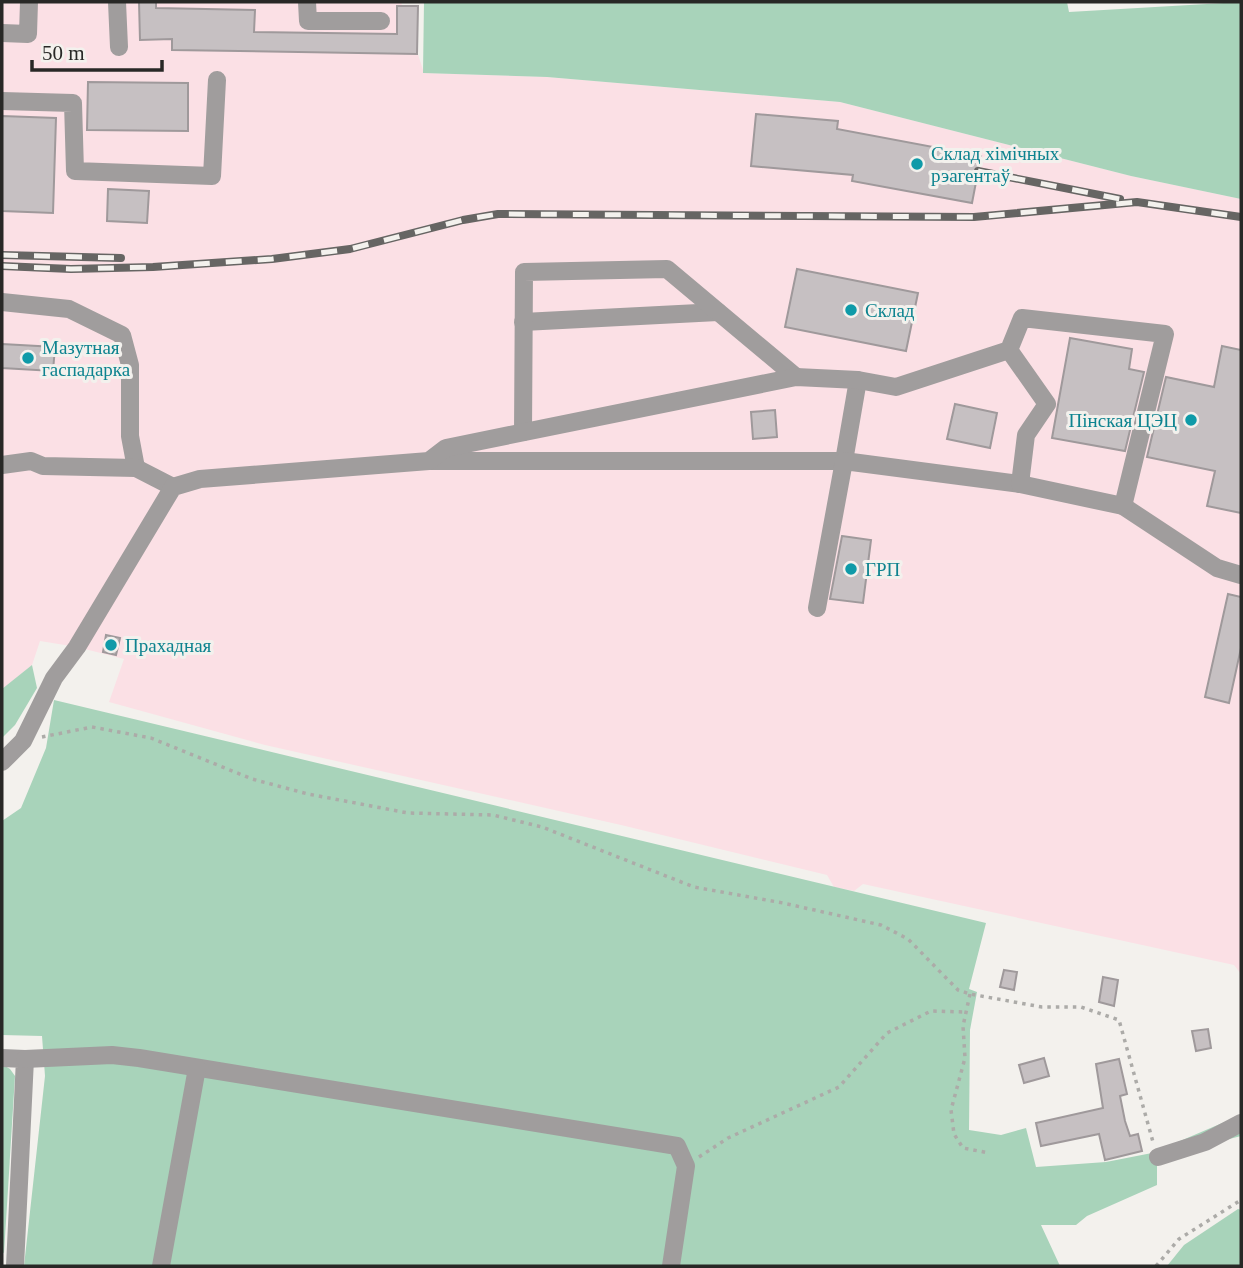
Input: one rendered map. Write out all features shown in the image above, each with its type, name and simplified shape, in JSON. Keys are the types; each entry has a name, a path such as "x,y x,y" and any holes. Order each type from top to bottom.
{"street":[{"path":"2,33 28,34 29,2"},
{"path":"117,2 119,47"},
{"path":"307,2 307,21 381,21"},
{"path":"2,101 73,103 75,171 212,176 217,79"},
{"path":"523,432 524,272 667,269 796,377"},
{"path":"2,302 69,309 122,335 130,365 130,436 136,468"},
{"path":"523,322 718,312"},
{"path":"429,461 446,448 796,377 858,380 896,387 1009,350 1022,318 1165,334 1123,506"},
{"path":"1009,350 1047,404 1026,435 1020,484"},
{"path":"817,608 858,380"},
{"path":"2,465 31,461 43,466 136,468 173,487"},
{"path":"2,762 23,741 54,678 77,647 173,487 200,479 429,461 844,461 1020,484 1123,506 1217,568 1241,575"},
{"path":"2,1058 113,1055 677,1146 686,1166 671,1266"},
{"path":"15,1266 25,1059"},
{"path":"161,1266 197,1068"},
{"path":"1158,1157 1205,1142 1241,1124"}],"path":[{"path":"23,741 92,727 151,738 251,779 308,794 408,813 493,815 542,827 694,887 881,925 908,939 958,990 1042,1007 1081,1007 1119,1020 1158,1157"},
{"path":"970,994 963,1026 965,1058 951,1110 954,1134 963,1148 989,1153"},
{"path":"686,1166 728,1138 839,1087 887,1033 931,1011 965,1012"},
{"path":"1156,1266 1179,1239 1241,1200"}],"shaded area":[{"name":"Пінская ЦЭЦ","path":"2,2 401,2 424,73 547,77 840,102 1131,176 1241,199 1241,974 1234,965 863,884 854,891 834,887 827,875 621,825 265,745 109,702 124,659 77,647 40,641 32,665 2,690"}],"green space":[{"path":"424,2 1067,2 1069,12 1241,2 1241,199 1131,176 840,102 547,77 423,73"},
{"path":"32,665 37,688 15,725 2,738 2,689"},
{"path":"54,700 986,923 969,989 977,992 970,1030 969,1130 1001,1135 1026,1128 1036,1167 1106,1162 1152,1153 1241,1115 1241,1136 1198,1147 1157,1164 1157,1185 1087,1216 1076,1225 1041,1225 1060,1266 24,1266 45,1076 42,1036 2,1035 2,821 21,808 46,748"},
{"path":"2,1064 15,1076 4,1253 2,1252"},
{"path":"1238,1209 1241,1210 1241,1266 1167,1266 1184,1245"}],"building":[{"path":"139,2 156,2 156,8 255,10 254,32 397,34 397,6 418,6 417,54 172,50 172,39 140,40"},
{"path":"88,82 188,83 188,131 87,130"},
{"path":"756,114 838,121 837,129 981,156 972,203 852,181 853,175 751,166"},
{"path":"2,116 56,118 53,213 2,211"},
{"path":"108,189 149,191 147,223 107,221"},
{"name":"Склад","path":"797,269 918,293 906,351 785,327"},
{"path":"1070,338 1132,349 1129,369 1144,372 1125,451 1052,438"},
{"name":"Мазутная гаспадарка","path":"2,344 55,347 53,371 2,368"},
{"name":"Пінская ЦЭЦ","path":"1222,346 1241,350 1241,513 1207,506 1215,471 1147,457 1166,377 1214,387"},
{"path":"955,404 997,413 990,448 947,439"},
{"path":"775,410 777,437 753,439 751,412"},
{"name":"ГРП","path":"842,536 871,540 863,603 830,599"},
{"path":"1228,594 1241,597 1241,648 1229,703 1205,697"},
{"name":"Прахадная","path":"106,635 120,638 116,655 103,652"},
{"path":"1004,970 1017,972 1014,990 1000,987"},
{"path":"1103,977 1118,980 1114,1006 1099,1002"},
{"path":"1208,1029 1211,1048 1196,1051 1192,1031"},
{"path":"1044,1058 1049,1076 1024,1083 1019,1065"},
{"path":"1119,1059 1127,1094 1120,1096 1125,1121 1130,1136 1138,1134 1142,1151 1105,1160 1099,1134 1041,1146 1036,1123 1103,1108 1096,1064"}],"railway":[{"path":"978,171 1120,199"},
{"path":"2,266 71,269 153,267 272,259 350,249 463,220 498,214 974,217 1137,202 1241,217"},
{"path":"2,255 121,258"}],"place":[{"name":"Склад хімічных рэагентаў","path":"917,164"},
{"name":"Склад","path":"851,310"},
{"name":"Мазутная гаспадарка","path":"28,358"},
{"name":"Пінская ЦЭЦ","path":"1191,420"},
{"name":"ГРП","path":"851,569"},
{"name":"Прахадная","path":"111,645"}]}
